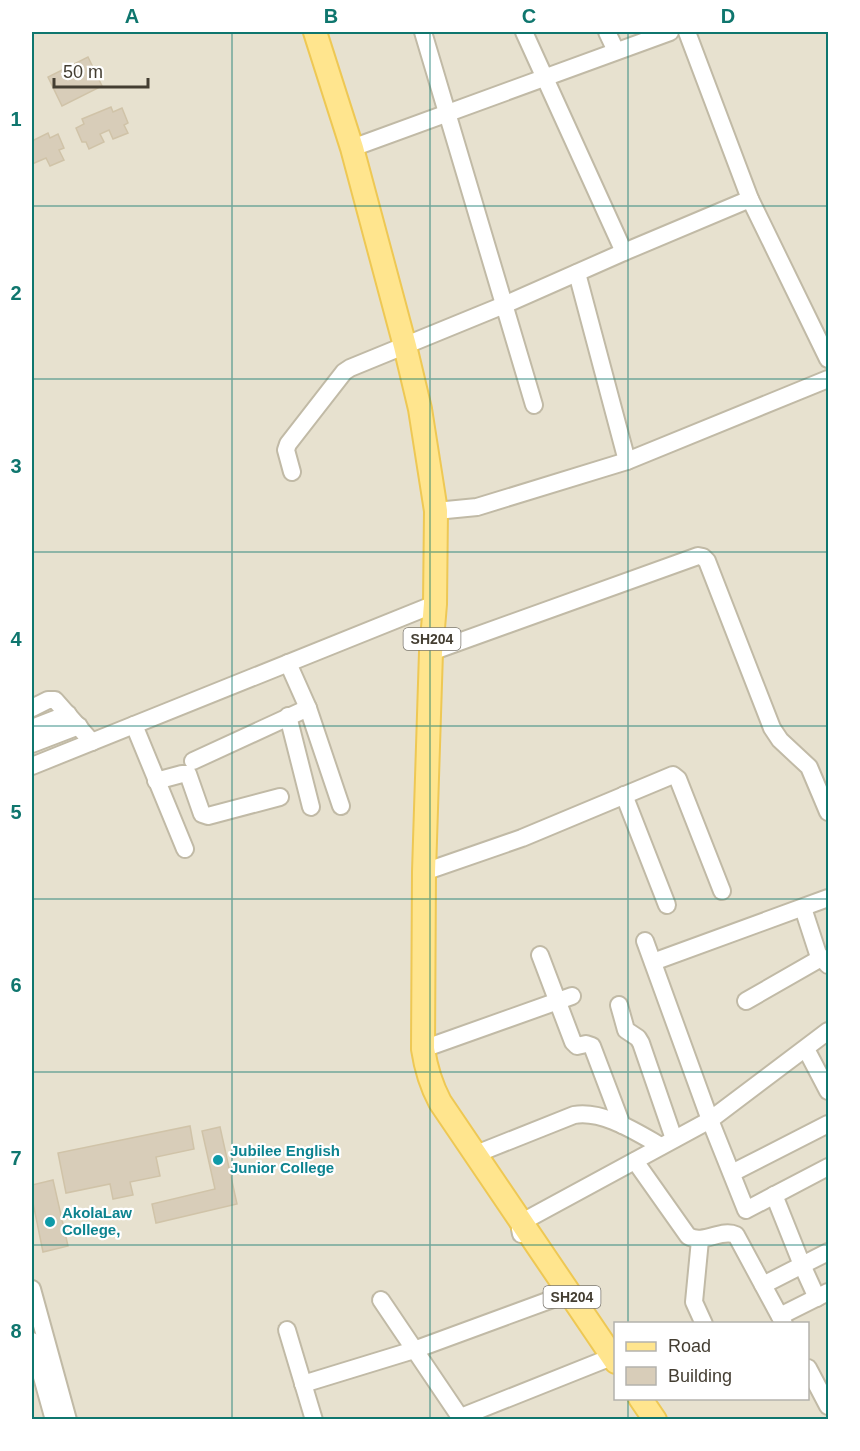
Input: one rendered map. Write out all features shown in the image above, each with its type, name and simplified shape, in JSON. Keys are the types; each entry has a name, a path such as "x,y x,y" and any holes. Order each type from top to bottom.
{"main road":[{"name":"SH204","path":"315,32 352,148 405,346 420,408 436,511 435,604 431,652 424,872 423,1049 429,1081 440,1102 525,1227 610,1361"},
{"path":"641,1400 655,1419"}],"street":[{"path":"423,32 534,405"},
{"path":"524,32 624,252"},
{"path":"607,32 616,51"},
{"path":"352,148 670,32"},
{"path":"687,32 750,199 828,359"},
{"path":"292,472 286,450 288,444 345,372 356,364 504,305 750,199"},
{"path":"577,273 627,461"},
{"path":"436,511 477,507 627,461 828,379"},
{"path":"431,652 698,556 703,557 707,561 772,728 780,740 809,766 828,812"},
{"path":"32,766 435,604"},
{"path":"288,663 308,708 341,806"},
{"path":"32,708 52,699 56,700 92,742"},
{"path":"193,761 308,708"},
{"path":"288,716 311,807"},
{"path":"32,728 73,720"},
{"path":"32,744 73,720"},
{"path":"134,725 185,849"},
{"path":"156,781 188,774 202,814 208,816 280,797"},
{"path":"424,872 522,838 666,777 676,777 722,891"},
{"path":"624,795 668,905"},
{"path":"653,962 828,898"},
{"path":"746,1001 825,962 803,908"},
{"path":"645,940 710,1120 746,1210"},
{"path":"540,955 565,998 573,1042 577,1046 586,1044 592,1046 622,1125"},
{"path":"423,1049 565,998"},
{"path":"619,1005 626,1030 638,1038 641,1043 668,1142"},
{"path":"381,1300 462,1418 610,1361 561,1296 520,1232 635,1161 710,1120 828,1031"},
{"path":"806,1049 828,1091"},
{"path":"476,1154 574,1115 592,1115 668,1142"},
{"path":"732,1173 828,1124"},
{"path":"635,1161 688,1236 700,1240 734,1233"},
{"path":"734,1233 746,1210 828,1167"},
{"path":"734,1233 782,1320 823,1295 802,1265 774,1196"},
{"path":"700,1240 694,1302 704,1322"},
{"path":"763,1285 828,1252"},
{"path":"32,1289 54,1393 54,1419"},
{"path":"303,1384 414,1350 561,1296"},
{"path":"286,1330 314,1419"},
{"path":"32,1341 54,1393 68,1419"},
{"path":"809,1372 828,1406"},
{"path":"632,1400 637,1410 637,1419"}],"shaded area":[{"path":"32,32 828,32 828,1419 32,1419"}],"building":[{"path":"88,57 102,86 62,106 48,77"},
{"path":"111,107 113,112 122,108 128,123 124,125 128,133 113,139 109,130 100,134 104,142 89,149 86,142 82,142 76,128 84,124 82,119"},
{"path":"48,133 50,138 58,134 64,148 59,150 64,160 50,166 46,158 32,164 32,141"},
{"path":"190,1126 194,1149 156,1157 160,1176 130,1182 133,1195 113,1199 110,1184 66,1193 58,1153"},
{"name":"Jubilee English Junior College","path":"220,1127 237,1204 156,1223 152,1204 215,1189 202,1131"},
{"name":"AkolaLaw College,","path":"53,1180 68,1246 43,1252 32,1198 32,1185"}],"place":[{"name":"Jubilee English Junior College","path":"218,1160"},
{"name":"AkolaLaw College,","path":"50,1222"}]}
